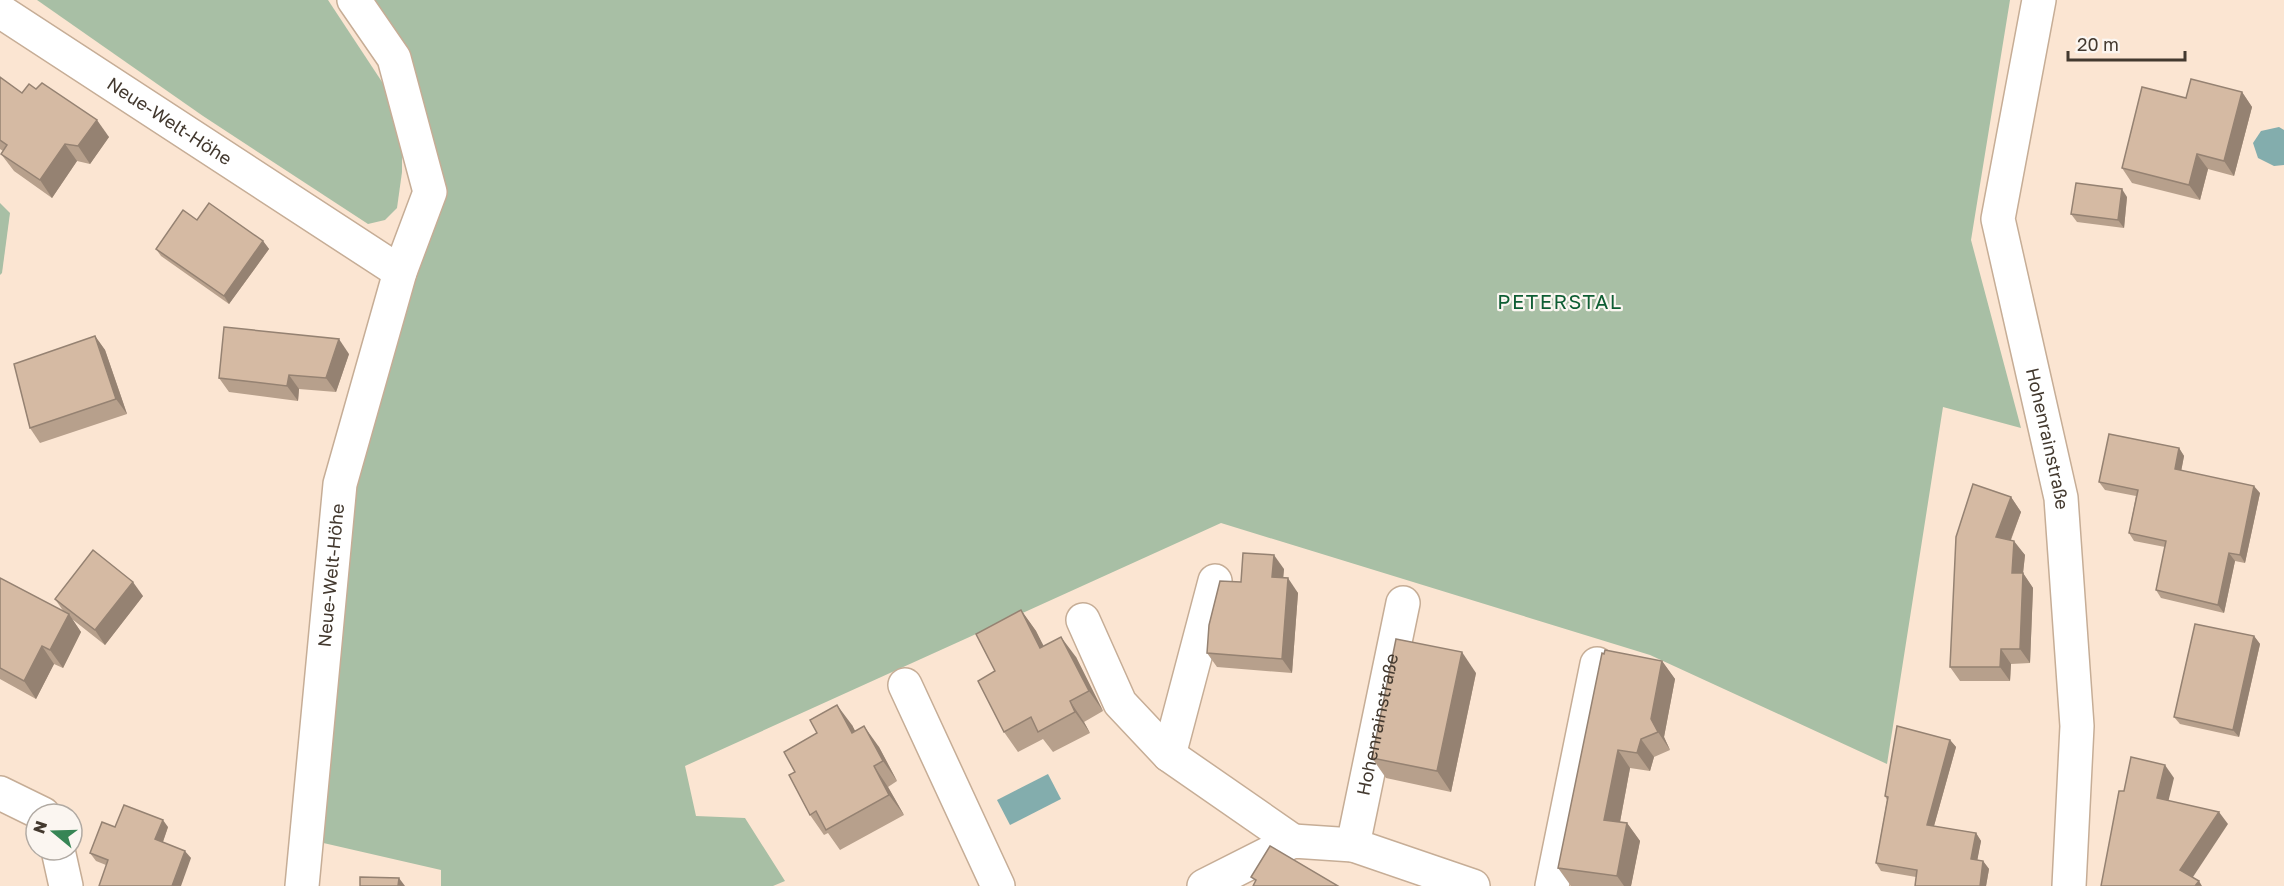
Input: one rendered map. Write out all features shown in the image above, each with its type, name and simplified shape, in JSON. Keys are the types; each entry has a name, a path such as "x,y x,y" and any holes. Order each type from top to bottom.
{"street":[{"name":"Neue-Welt-Höhe","path":"302,886 340,484 400,272 430,192 394,58 354,0"},
{"name":"Hohenrainstraße","path":"2038,0 1998,219 2061,498 2077,726 2069,886"},
{"name":"Neue-Welt-Höhe","path":"0,11 400,272"},
{"path":"1169,755 1215,581"},
{"name":"Hohenrainstraße","path":"1353,845 1403,603"},
{"path":"1083,620 1120,703 1169,755 1293,841"},
{"path":"1552,886 1597,664"},
{"path":"905,685 998,886"},
{"path":"0,792 24,804"},
{"path":"1204,886 1293,841 1353,845 1473,886"},
{"path":"60,862 66,886"}],"green space":[{"path":"37,0 328,0 390,94 402,137 402,172 397,208 385,220 368,224 203,116"},
{"path":"354,0 2010,0 1971,240 2021,428 1943,407 1887,764 1650,655 1221,523 685,766 696,816 745,818 785,881 773,886 441,886 441,870 306,839 330,586 430,192"},
{"path":"0,203 10,213 0,275"}],"water":[{"path":"2279,127 2284,130 2284,165 2274,166 2258,158 2253,143 2261,131"},
{"path":"1048,774 1061,799 1010,825 997,800"}],"building":[{"path":"0,77 22,93 29,84 36,89 42,83 97,120 78,146 65,144 40,180 1,154 7,145 0,140"},
{"path":"2191,79 2242,92 2224,161 2197,154 2189,185 2122,168 2142,87 2186,98"},
{"path":"2076,183 2122,189 2118,220 2071,214"},
{"path":"209,203 263,241 224,296 156,249 183,210 197,220"},
{"path":"224,327 339,339 326,378 289,375 287,386 219,378"},
{"path":"95,336 116,399 30,428 14,364"},
{"path":"2109,434 2179,448 2175,469 2254,486 2240,555 2229,553 2218,605 2156,590 2166,541 2129,533 2138,490 2099,482"},
{"path":"1973,484 2011,497 1996,537 2014,541 2012,573 2023,573 2020,649 2001,649 2000,667 1950,667 1956,537"},
{"path":"93,550 133,582 95,630 55,599"},
{"path":"1243,553 1274,555 1272,577 1288,578 1282,659 1207,653 1209,625 1220,581 1241,582"},
{"path":"0,578 69,614 50,650 42,646 24,681 0,668"},
{"path":"1021,610 1040,648 1061,637 1089,691 1070,701 1075,712 1038,732 1031,717 1004,732 978,681 995,671 976,634"},
{"path":"2195,624 2254,636 2233,730 2174,717"},
{"path":"1396,639 1462,652 1437,771 1372,758"},
{"path":"1605,650 1662,661 1651,719 1658,732 1641,739 1637,753 1618,750 1604,820 1627,823 1617,876 1558,868 1602,653 1604,654"},
{"path":"837,705 852,733 864,726 883,761 874,766 889,795 826,830 816,811 810,815 789,775 795,772 784,752 817,733 810,720"},
{"path":"1897,726 1950,740 1927,825 1976,833 1971,859 1983,861 1980,886 1915,886 1917,870 1876,863 1888,797 1885,796"},
{"path":"2131,757 2165,765 2157,798 2219,812 2180,870 2199,881 2195,886 2101,886 2119,791 2124,791"},
{"path":"124,805 163,820 155,839 185,851 172,886 99,886 108,860 90,853 102,822 115,827"},
{"path":"1270,846 1338,886 1253,886 1256,880 1251,877"},
{"path":"360,877 399,878 398,886 360,886"}],"district":[{"name":"PETERSTAL","path":"1560,302"}]}
